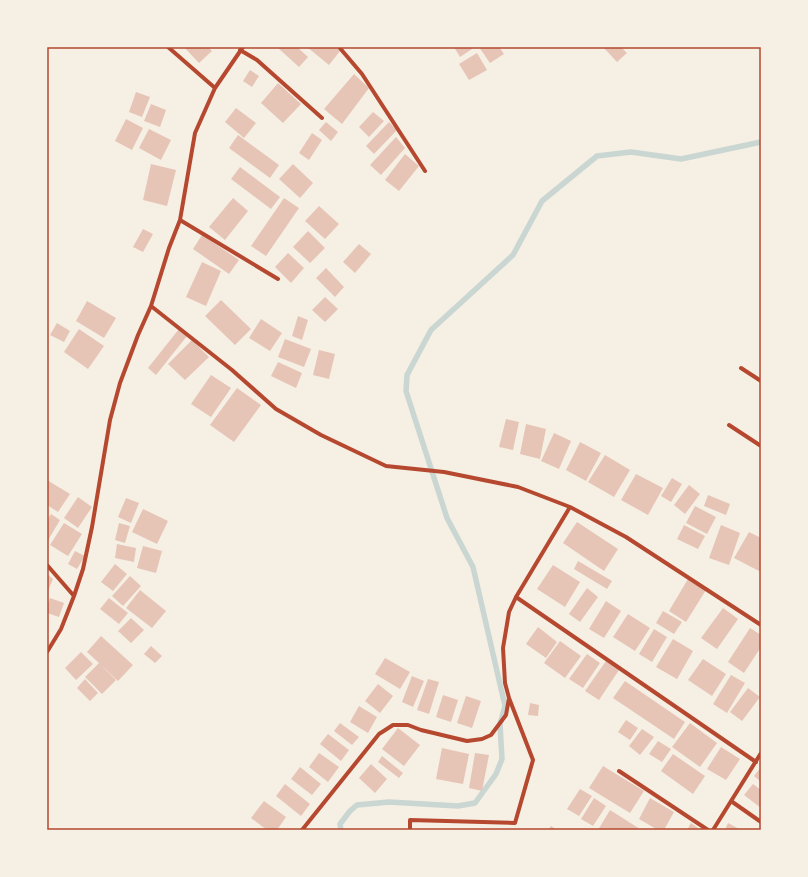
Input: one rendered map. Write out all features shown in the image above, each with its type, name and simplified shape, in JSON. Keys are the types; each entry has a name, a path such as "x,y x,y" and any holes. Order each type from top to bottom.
{"street":[{"path":"168,47 215,88"},
{"path":"339,47 362,74 425,171"},
{"path":"47,652 61,629 83,570 92,527 110,420 120,383 138,335 152,306 180,220 195,133 215,88 242,48 322,118"},
{"path":"180,220 278,279"},
{"path":"152,306 232,370 276,408 321,435 386,466 444,472 518,487 570,507 626,537 761,625"},
{"path":"741,368 761,381"},
{"path":"729,425 761,446"},
{"path":"410,830 410,820 515,823 533,760 509,698 505,683 503,648 509,612 516,597 570,507"},
{"path":"47,565 74,596"},
{"path":"516,597 756,762"},
{"path":"302,830 379,734 393,725 408,725 421,730 467,741 482,739 492,735 506,715 509,698"},
{"path":"713,830 761,753"},
{"path":"619,771 708,830"},
{"path":"731,801 761,822"}],"building":[{"path":"184,47 208,47 212,51 199,63"},
{"path":"277,47 297,47 308,57 299,67"},
{"path":"307,47 335,47 340,51 329,65"},
{"path":"454,47 471,47 472,49 460,57"},
{"path":"479,47 499,47 504,54 490,63"},
{"path":"603,47 621,47 627,53 617,62"},
{"path":"477,53 487,70 469,80 459,64"},
{"path":"250,70 259,76 252,87 243,81"},
{"path":"354,74 369,88 342,124 324,109"},
{"path":"278,83 301,104 283,123 261,103"},
{"path":"136,92 150,97 142,117 129,112"},
{"path":"151,104 166,110 160,127 144,121"},
{"path":"236,108 256,123 244,138 225,122"},
{"path":"373,112 384,121 369,137 359,127"},
{"path":"126,119 143,128 132,150 115,141"},
{"path":"326,122 338,132 331,141 319,130"},
{"path":"389,122 397,130 374,154 366,146"},
{"path":"149,129 171,140 161,160 139,148"},
{"path":"312,133 322,140 309,160 299,153"},
{"path":"238,135 279,165 270,178 229,148"},
{"path":"396,137 405,148 381,175 370,165"},
{"path":"405,154 419,166 399,191 385,180"},
{"path":"151,164 176,170 167,206 143,200"},
{"path":"293,164 313,183 300,198 279,179"},
{"path":"240,167 280,197 271,209 231,179"},
{"path":"233,198 248,211 225,240 209,227"},
{"path":"284,198 299,208 266,256 251,246"},
{"path":"319,206 339,224 325,239 305,221"},
{"path":"143,229 153,234 143,252 133,247"},
{"path":"308,231 325,248 310,263 293,247"},
{"path":"202,235 239,260 229,274 193,249"},
{"path":"359,244 371,254 355,273 343,262"},
{"path":"288,253 304,268 291,283 275,267"},
{"path":"202,262 221,271 206,306 186,297"},
{"path":"326,268 344,287 335,297 316,278"},
{"path":"325,297 338,309 325,322 312,310"},
{"path":"221,300 251,329 235,345 205,316"},
{"path":"87,301 116,318 104,338 76,321"},
{"path":"298,316 308,320 302,340 292,336"},
{"path":"261,319 282,333 270,351 249,338"},
{"path":"57,323 70,331 64,342 50,335"},
{"path":"79,329 104,346 88,369 64,352"},
{"path":"179,329 187,336 156,375 148,368"},
{"path":"285,339 311,349 304,367 278,357"},
{"path":"192,340 209,357 185,380 168,364"},
{"path":"319,350 335,354 329,379 313,375"},
{"path":"278,362 302,373 296,388 271,376"},
{"path":"211,375 231,388 211,417 191,404"},
{"path":"237,388 261,405 234,442 210,425"},
{"path":"506,419 519,422 513,450 499,447"},
{"path":"526,424 546,429 540,459 520,454"},
{"path":"554,433 571,441 559,469 541,461"},
{"path":"580,442 601,453 586,481 566,470"},
{"path":"605,455 630,470 614,497 588,482"},
{"path":"636,474 663,488 648,515 621,500"},
{"path":"672,478 682,484 671,502 661,496"},
{"path":"47,480 70,494 58,512 47,505"},
{"path":"689,485 700,494 685,514 674,505"},
{"path":"708,495 730,504 726,515 704,506"},
{"path":"78,497 92,507 78,528 64,518"},
{"path":"126,498 139,503 131,523 118,517"},
{"path":"695,506 716,517 707,534 686,523"},
{"path":"143,509 168,521 157,544 132,532"},
{"path":"51,514 60,520 47,542 47,520"},
{"path":"577,522 618,549 604,571 563,543"},
{"path":"64,523 82,534 68,556 50,545"},
{"path":"119,523 130,526 125,543 115,540"},
{"path":"684,525 705,536 698,549 677,539"},
{"path":"721,525 740,533 729,565 709,558"},
{"path":"749,532 761,538 761,568 759,571 734,558"},
{"path":"117,544 136,548 134,562 115,558"},
{"path":"143,546 162,551 156,573 137,568"},
{"path":"75,551 85,556 77,569 68,564"},
{"path":"578,561 612,581 607,589 574,569"},
{"path":"115,564 127,574 113,591 101,582"},
{"path":"553,565 580,582 565,607 537,589"},
{"path":"47,574 53,579 47,593"},
{"path":"130,576 141,586 123,606 112,596"},
{"path":"688,579 706,590 686,622 669,611"},
{"path":"587,588 598,597 580,622 569,614"},
{"path":"140,590 166,611 152,628 126,608"},
{"path":"50,598 64,603 59,617 47,613"},
{"path":"109,598 128,613 119,624 100,609"},
{"path":"606,601 621,611 604,638 589,629"},
{"path":"723,608 738,619 717,649 701,638"},
{"path":"663,611 682,622 674,634 656,623"},
{"path":"628,614 650,628 635,651 613,637"},
{"path":"131,618 144,630 131,643 118,631"},
{"path":"538,627 557,642 546,658 526,644"},
{"path":"750,628 761,635 761,647 744,673 728,662"},
{"path":"654,629 667,637 652,662 639,654"},
{"path":"101,636 133,665 118,681 100,664 116,680 102,694 85,677 99,663 87,652"},
{"path":"673,639 693,651 677,679 656,667"},
{"path":"560,641 581,656 565,678 544,663"},
{"path":"151,646 162,656 155,663 144,654"},
{"path":"81,652 93,664 76,680 65,668"},
{"path":"587,654 600,663 583,688 569,679"},
{"path":"385,658 410,672 400,689 375,674"},
{"path":"703,659 726,674 712,696 688,680"},
{"path":"606,661 619,670 599,700 585,691"},
{"path":"731,675 745,683 727,713 713,704"},
{"path":"412,676 424,681 413,707 402,702"},
{"path":"85,679 98,693 90,701 77,688"},
{"path":"428,679 439,682 429,714 417,710"},
{"path":"625,681 685,722 674,739 613,698"},
{"path":"378,684 393,696 380,713 365,701"},
{"path":"748,688 760,697 742,721 730,712"},
{"path":"443,695 458,700 451,722 436,717"},
{"path":"466,696 481,701 472,728 457,723"},
{"path":"530,703 539,705 538,716 528,715"},
{"path":"359,706 377,717 368,733 350,722"},
{"path":"626,720 638,728 630,740 618,732"},
{"path":"340,723 359,737 352,745 334,731"},
{"path":"690,723 717,743 700,767 672,747"},
{"path":"398,728 420,745 404,766 382,749"},
{"path":"642,729 654,737 640,755 629,746"},
{"path":"328,734 349,750 341,761 320,744"},
{"path":"658,741 671,749 662,762 649,754"},
{"path":"721,747 740,759 726,780 707,769"},
{"path":"442,748 469,754 463,784 436,779"},
{"path":"319,753 339,767 328,782 309,767"},
{"path":"475,753 489,755 482,791 469,788"},
{"path":"673,754 705,776 693,794 661,771"},
{"path":"382,756 403,773 399,778 378,762"},
{"path":"371,764 387,779 375,793 359,778"},
{"path":"603,766 644,791 630,813 589,788"},
{"path":"300,767 321,784 312,795 291,779"},
{"path":"761,767 761,782 754,776"},
{"path":"285,784 310,804 301,816 276,796"},
{"path":"753,784 761,790 761,808 744,795"},
{"path":"580,789 592,796 579,816 567,809"},
{"path":"594,798 606,806 593,826 581,819"},
{"path":"650,798 674,812 664,830 658,830 639,819"},
{"path":"264,801 286,817 277,830 267,830 251,818"},
{"path":"610,810 640,829 598,830"},
{"path":"691,823 698,828 697,830 687,830"},
{"path":"728,823 741,830 725,830"},
{"path":"551,826 557,830 548,830"}],"waterway":[{"path":"341,830 340,824 350,811 357,805 389,802 458,806 475,803 496,774 502,759 500,724 505,706 473,567 447,518 406,391 407,375 431,330 513,255 542,201 597,156 631,152 681,159 761,142"}]}
